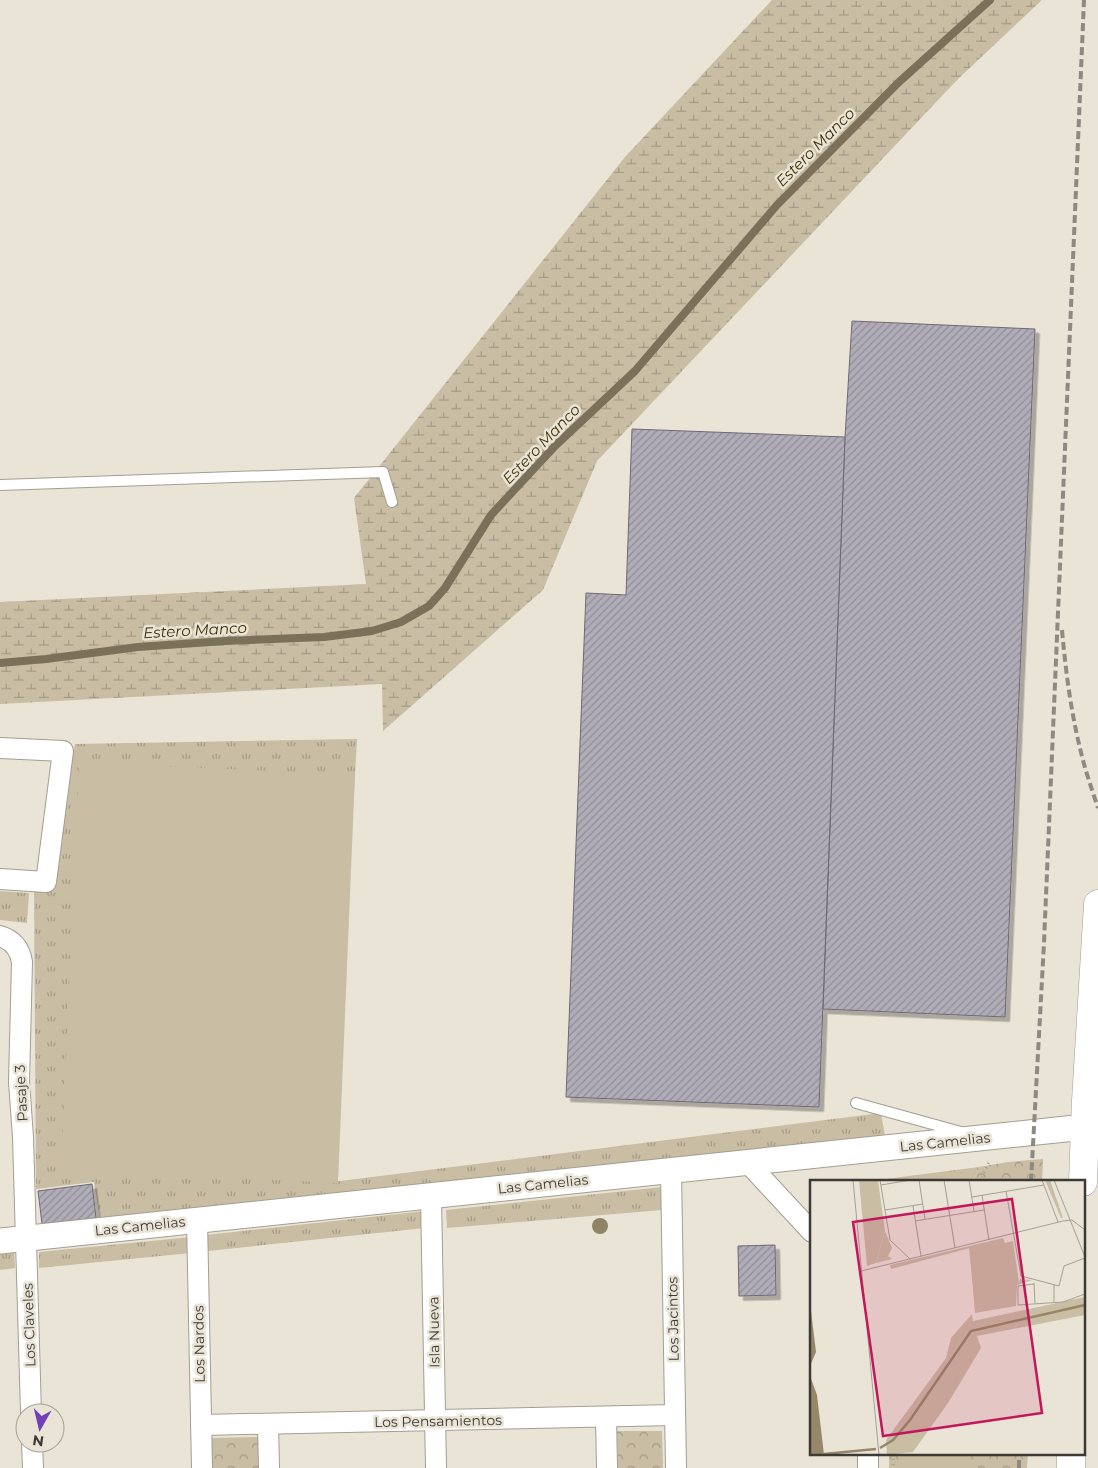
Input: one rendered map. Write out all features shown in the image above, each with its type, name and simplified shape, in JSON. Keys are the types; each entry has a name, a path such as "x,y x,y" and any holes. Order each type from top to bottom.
{"main road":[{"path":"1083,1180 1098,904"}],"street":[{"path":"0,748 63,752 46,882 0,879"},
{"name":"Pasaje 3","path":"0,936 13,942 21,955 22,962 19,1082 23,1137 26,1238"},
{"name":"Las Camelias","path":"0,1241 1085,1127"},
{"path":"748,1163 810,1230"},
{"name":"Los Jacintos","path":"671,1171 676,1468"},
{"name":"Isla Nueva","path":"431,1196 436,1468"},
{"name":"Los Nardos","path":"197,1220 202,1468"},
{"name":"Los Claveles","path":"26,1238 31,1403"},
{"name":"Los Pensamientos","path":"201,1425 675,1415"},
{"path":"606,1417 607,1468"},
{"path":"268,1424 269,1468"},
{"path":"32,1453 33,1468"}],"lane":[{"path":"0,485 383,472 392,502"},
{"path":"856,1103 984,1138"}],"green space":[{"path":"772,0 1042,0 957,80 597,461 543,590 383,731 382,684 0,704 0,602 366,584 354,498 625,157"},
{"path":"357,739 332,1182 881,1113 886,1142 100,1220 94,1182 36,1189 34,886 51,887 75,744"},
{"path":"79,763 355,774 338,1183 61,1171"},
{"path":"0,891 29,893 27,923 0,920"},
{"path":"1043,1159 1042,1180 974,1180 979,1167"},
{"path":"979,1167 974,1180 878,1180"},
{"path":"662,1187 662,1210 447,1228 446,1210"},
{"path":"425,1211 425,1228 208,1251 206,1235"},
{"path":"191,1237 191,1253 39,1268 39,1252"},
{"path":"14,1249 15,1268 0,1270 0,1251"},
{"path":"617,1431 662,1431 663,1468 618,1468"},
{"path":"259,1437 259,1468 210,1468 209,1438"},
{"path":"889,1456 1028,1456 1027,1468 889,1468"},
{"path":"902,1456 971,1456 970,1468 901,1468"}],"building":[{"path":"852,321 1035,329 1005,1017 823,1009 845,437"},
{"path":"632,429 845,437 819,1107 566,1097 586,593 626,595"},
{"path":"92,1184 96,1218 42,1224 38,1191"},
{"path":"775,1245 776,1295 739,1296 738,1246"}],"waterway":[{"name":"Estero Manco","path":"0,663 138,647 324,637 372,631 401,622 429,606 445,588 491,515 555,446 635,371 777,205 899,82 990,0"}],"railway":[{"path":"1031,1180 1044,943 1084,0"},
{"path":"1062,630 1076,731 1098,808"},
{"path":"1019,1456 1019,1468"}]}
